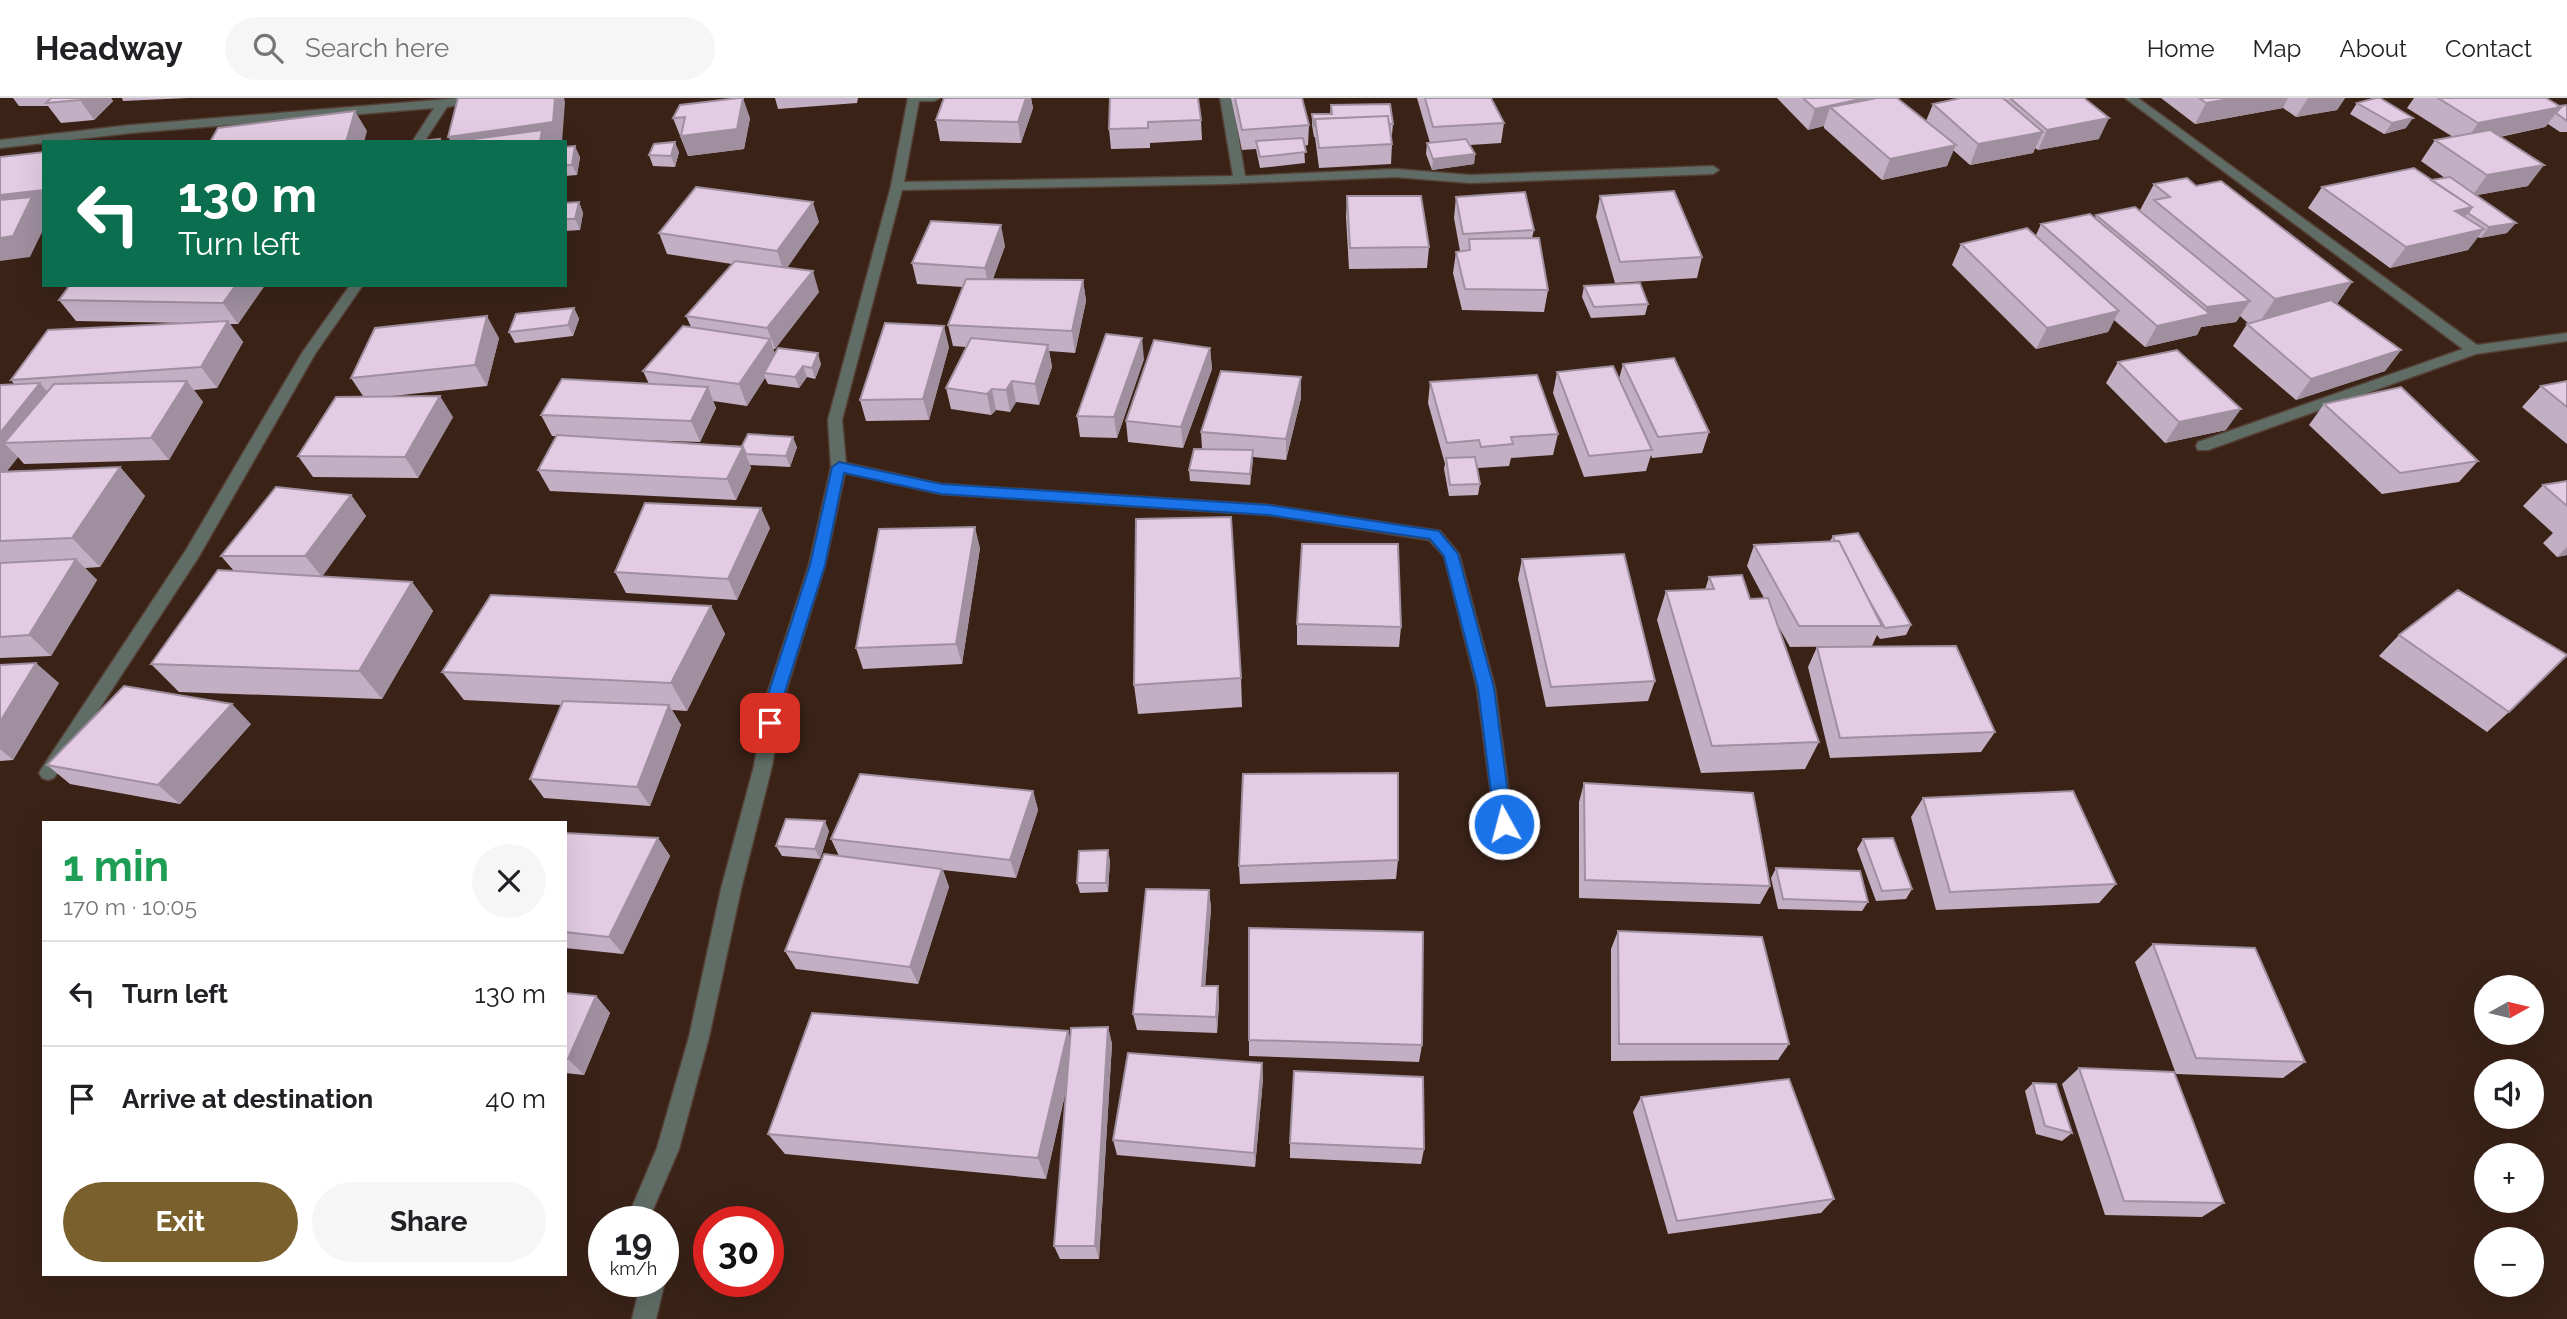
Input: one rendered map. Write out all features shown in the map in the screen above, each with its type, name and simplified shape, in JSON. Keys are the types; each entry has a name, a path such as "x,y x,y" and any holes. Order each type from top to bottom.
{"street":[{"path":"0,144 131,129 443,104 482,98"},
{"path":"643,1206 668,1149 699,1037 731,888 763,766 774,701 817,565 839,467 835,420 897,186 914,98 934,98"},
{"path":"1226,98 1239,178"},
{"path":"2131,98 2474,350"},
{"path":"419,140 443,104"},
{"path":"897,186 1395,173 1470,179 1713,170"},
{"path":"48,773 192,554 309,353 356,287"},
{"path":"2203,446 2474,350 2567,337"},
{"path":"839,467 941,489 1269,510 1434,535 1451,554 1486,688 1504,824"},
{"path":"644,1319 649,1297"}],"building":[{"path":"51,98 81,98 46,103"},
{"path":"458,98 555,98 553,122 448,137"},
{"path":"743,98 737,129 681,136 685,117 673,118 680,105"},
{"path":"944,98 1026,98 1018,122 936,120"},
{"path":"1110,98 1198,98 1201,120 1148,122 1148,128 1109,129"},
{"path":"1235,98 1302,98 1309,125 1242,130"},
{"path":"1425,98 1491,98 1504,123 1433,127"},
{"path":"1803,98 1865,98 1815,109"},
{"path":"1877,98 1897,98 1956,145 1890,159 1830,107"},
{"path":"1961,98 2003,98 2043,132 1978,144 1933,104"},
{"path":"2010,98 2084,98 2109,118 2047,130"},
{"path":"2199,98 2235,98 2206,103"},
{"path":"2376,98 2413,118 2392,123 2357,103"},
{"path":"2438,98 2546,98 2561,107 2478,123"},
{"path":"1390,104 1393,124 1389,124 1388,116 1315,119 1314,126 1312,114 1332,114 1331,105"},
{"path":"2567,105 2567,121 2556,113 2561,107 2559,106"},
{"path":"355,111 347,140 211,140 218,128"},
{"path":"1388,116 1392,144 1319,148 1315,119"},
{"path":"542,130 540,140 466,140"},
{"path":"2490,130 2544,165 2487,175 2435,140"},
{"path":"1303,138 1306,152 1260,157 1256,141"},
{"path":"1466,139 1475,154 1433,159 1427,143"},
{"path":"675,142 671,156 649,155 654,144"},
{"path":"575,146 572,165 567,165 567,147"},
{"path":"42,152 42,190 0,195 0,157"},
{"path":"2414,168 2472,207 2455,211 2484,229 2406,247 2322,187"},
{"path":"2450,177 2516,223 2489,227 2468,213 2472,207 2431,180"},
{"path":"2187,178 2196,186 2221,181 2352,282 2275,299 2154,200 2170,197 2154,184"},
{"path":"696,187 813,202 777,251 659,233"},
{"path":"1674,191 1702,257 1620,262 1600,196"},
{"path":"1525,192 1534,230 1463,234 1456,197"},
{"path":"1347,196 1421,196 1429,247 1350,248"},
{"path":"32,197 13,236 0,238 0,200"},
{"path":"579,202 575,219 567,219 567,203"},
{"path":"2135,207 2250,301 2207,307 2096,215"},
{"path":"2090,214 2210,314 2157,326 2041,224"},
{"path":"931,221 1001,225 985,268 912,263"},
{"path":"2027,228 2119,311 2047,328 1961,244"},
{"path":"1539,238 1548,290 1465,289 1456,252 1470,250 1469,239"},
{"path":"735,261 813,271 767,328 686,316"},
{"path":"966,279 1083,280 1072,331 948,325"},
{"path":"1640,283 1648,304 1594,307 1584,286"},
{"path":"69,287 235,287 223,303 59,300"},
{"path":"2331,300 2401,350 2311,379 2247,324"},
{"path":"574,308 568,325 509,332 516,314"},
{"path":"487,316 475,365 351,378 375,328"},
{"path":"228,321 201,367 11,380 48,330"},
{"path":"885,323 944,326 923,399 860,400"},
{"path":"683,326 770,339 739,384 643,371"},
{"path":"1106,334 1142,338 1114,417 1077,416"},
{"path":"971,338 1048,345 1035,384 1012,381 1006,390 992,389 987,394 946,388"},
{"path":"1154,340 1210,348 1181,427 1126,421"},
{"path":"778,348 818,353 812,368 803,366 795,377 764,373"},
{"path":"2177,350 2241,409 2179,422 2118,362"},
{"path":"1674,358 1709,432 1658,437 1623,364"},
{"path":"1613,366 1652,450 1589,456 1557,372"},
{"path":"1221,371 1301,377 1286,439 1201,432"},
{"path":"1537,375 1558,434 1511,437 1513,444 1481,447 1479,440 1447,443 1430,382"},
{"path":"562,379 708,387 691,421 541,415"},
{"path":"187,381 151,438 4,443 54,384"},
{"path":"2567,381 2567,407 2541,386"},
{"path":"40,383 0,433 0,385"},
{"path":"2401,387 2478,461 2400,473 2324,404"},
{"path":"440,396 405,457 298,456 336,397"},
{"path":"748,434 793,437 786,456 746,454 742,446"},
{"path":"557,435 743,447 727,479 538,470"},
{"path":"1194,449 1253,450 1250,474 1189,470"},
{"path":"1475,457 1480,484 1450,485 1446,458"},
{"path":"120,467 72,538 0,541 0,472"},
{"path":"2567,481 2567,506 2543,485"},
{"path":"276,487 351,495 305,556 221,556"},
{"path":"645,503 761,508 728,579 615,572"},
{"path":"1231,517 1241,678 1134,685 1136,519"},
{"path":"975,527 956,644 856,648 879,529"},
{"path":"1858,533 1911,625 1885,628 1839,541 1835,541 1833,536"},
{"path":"1839,541 1882,626 1799,626 1754,545"},
{"path":"1302,544 1398,544 1401,627 1297,624"},
{"path":"1624,554 1655,681 1551,687 1522,559"},
{"path":"76,559 29,635 0,637 0,563"},
{"path":"218,570 412,582 359,671 151,664"},
{"path":"1742,575 1750,599 1768,598 1819,742 1712,746 1666,591 1714,589 1709,577"},
{"path":"2458,590 2567,655 2509,712 2399,635"},
{"path":"491,595 711,606 671,683 442,672"},
{"path":"1956,646 1995,732 1840,738 1817,647"},
{"path":"36,663 0,722 0,665"},
{"path":"124,686 232,704 158,785 47,765"},
{"path":"563,701 669,705 637,787 530,779"},
{"path":"1398,773 1398,860 1239,866 1243,774"},
{"path":"860,774 1033,791 1010,860 831,839"},
{"path":"1584,783 1753,793 1770,886 1585,880"},
{"path":"2073,791 2116,884 1950,892 1923,798"},
{"path":"786,819 825,821 815,849 776,846"},
{"path":"567,833 658,838 609,937 567,932"},
{"path":"1893,838 1912,889 1882,891 1863,839"},
{"path":"1108,850 1106,883 1077,883 1079,851"},
{"path":"824,854 942,869 910,967 785,951"},
{"path":"1776,868 1860,871 1868,902 1783,899"},
{"path":"1146,889 1209,890 1202,986 1218,986 1216,1017 1133,1014"},
{"path":"1249,928 1423,932 1422,1045 1249,1040"},
{"path":"1618,931 1762,937 1789,1044 1619,1044"},
{"path":"2153,944 2255,948 2305,1062 2196,1058"},
{"path":"567,993 596,996 568,1059"},
{"path":"812,1013 1068,1031 1038,1158 768,1134"},
{"path":"1108,1027 1095,1246 1054,1246 1071,1028"},
{"path":"1128,1053 1262,1063 1254,1153 1113,1140"},
{"path":"2079,1068 2174,1072 2224,1203 2124,1201"},
{"path":"1294,1071 1423,1077 1424,1149 1290,1143"},
{"path":"1789,1079 1834,1199 1677,1221 1641,1097"},
{"path":"2033,1083 2056,1084 2072,1133 2045,1126"}],"route":[{"path":"770,723 774,701 798,634 817,565 839,467 941,489 1269,510 1434,535 1451,554 1486,688 1504,824"}]}
